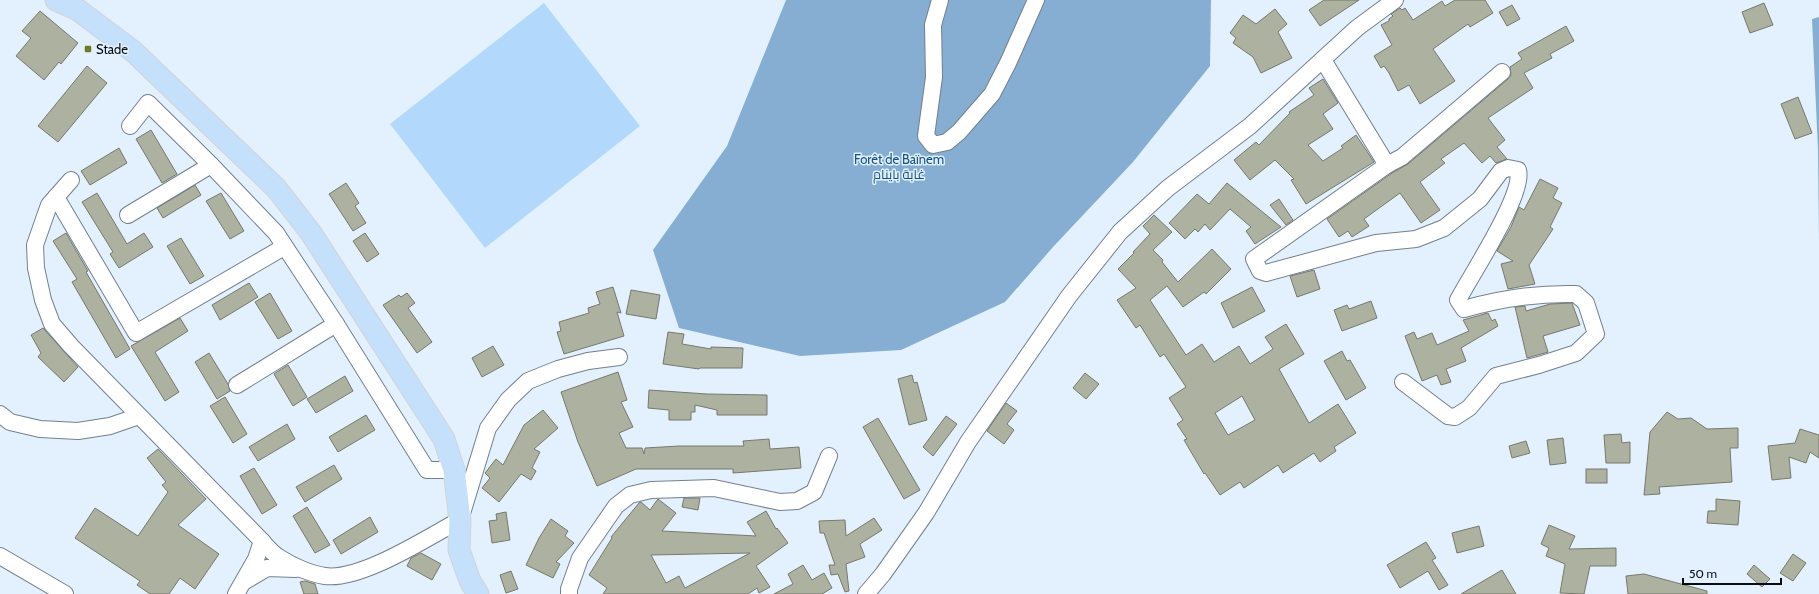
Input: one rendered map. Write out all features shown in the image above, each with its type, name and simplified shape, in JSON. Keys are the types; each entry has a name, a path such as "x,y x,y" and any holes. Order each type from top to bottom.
{"main road":[{"path":"56,0 78,10 134,52 276,188 311,234 444,439 454,470 460,520 459,550 470,581 478,594"}],"street":[{"path":"940,0 933,26 934,77 926,136 933,145 947,142 992,94 1008,63 1036,0"},
{"path":"866,594 883,574 926,513 968,442 1069,296 1120,232 1168,188 1250,126 1357,28 1395,0"},
{"path":"1323,60 1387,165"},
{"path":"1403,382 1448,416 1455,417 1469,408 1496,376 1539,365 1576,353 1596,334 1586,303 1576,294 1544,293 1494,300 1464,309 1458,300 1489,246 1515,194 1519,175 1518,170 1512,167 1501,171 1480,199 1444,228 1416,239 1376,243 1266,273 1260,271 1254,259 1387,165 1402,157 1502,72"},
{"path":"130,126 148,103 211,165 276,233 336,324 427,470 454,470"},
{"path":"128,215 211,165"},
{"path":"71,180 49,205 35,244 36,268 43,300 52,324 71,346 279,558 301,569 326,576 352,573 373,567 460,520 488,428 508,400 528,381 558,369 588,361 619,357"},
{"path":"56,197 136,333 284,247"},
{"path":"237,385 336,324"},
{"path":"0,414 10,422 40,429 78,431 110,426 139,416"},
{"path":"568,594 580,558 616,506 630,494 651,490 714,488 780,502 797,501 814,492 829,456"},
{"path":"240,587 256,559 262,541"},
{"path":"0,556 66,594"},
{"path":"240,587 267,568 301,569"}],"shaded area":[{"path":"544,3 640,126 485,248 390,124"}],"green space":[{"name":"Forêt de Baïnem غابة باينام","path":"786,0 1211,0 1210,66 1133,162 1053,247 1005,302 901,350 800,356 679,328 653,250 727,146"},
{"path":"1819,17 1819,242 1818,150 1812,19"}],"building":[{"path":"1324,0 1359,0 1320,26 1309,10"},
{"path":"1455,0 1485,0 1493,13 1470,27 1468,24 1433,49 1455,81 1420,104 1409,85 1398,91 1389,73 1384,66 1381,68 1374,56 1392,45 1381,25 1389,21 1389,19 1393,16 1391,14 1400,8 1402,10 1405,8 1413,20 1442,1 1445,6"},
{"path":"1764,3 1773,25 1750,33 1742,12"},
{"path":"1512,5 1520,19 1507,26 1499,12"},
{"path":"1275,9 1287,24 1278,32 1292,58 1261,73 1253,57 1233,43 1236,38 1230,33 1243,15 1256,24"},
{"path":"40,11 78,43 61,64 59,62 44,80 16,56 31,38 22,31"},
{"path":"1566,26 1574,41 1550,54 1552,58 1524,73 1533,88 1488,118 1505,140 1497,147 1507,159 1496,163 1490,156 1482,163 1464,143 1441,159 1445,163 1420,182 1440,210 1421,223 1400,193 1364,219 1369,226 1352,237 1348,231 1339,237 1327,219 1392,173 1408,164 1508,79 1511,75 1510,67 1522,59 1518,53"},
{"path":"87,66 107,83 58,142 38,126"},
{"path":"1323,79 1338,103 1323,114 1333,129 1308,145 1323,161 1343,148 1341,146 1356,135 1374,162 1306,204 1291,180 1294,179 1275,160 1250,180 1234,160 1256,142 1259,145 1290,113 1289,112 1314,95 1309,88"},
{"path":"1798,97 1812,133 1795,139 1781,104"},
{"path":"151,130 177,174 162,183 136,139"},
{"path":"119,148 127,163 90,185 81,171"},
{"path":"1540,179 1558,188 1553,198 1562,203 1550,227 1553,229 1529,265 1535,284 1508,289 1501,264 1513,261 1497,251 1511,227 1519,207 1524,210"},
{"path":"346,183 359,203 355,206 366,223 353,231 329,194"},
{"path":"1227,183 1281,227 1255,244 1246,231 1251,227 1230,209 1210,230 1205,224 1198,232 1195,229 1185,239 1169,223 1197,194 1209,204"},
{"path":"195,185 201,195 163,218 157,208"},
{"path":"97,193 127,244 144,233 153,247 119,268 110,254 113,252 82,202"},
{"path":"221,193 244,231 230,239 206,201"},
{"path":"1279,199 1293,220 1286,225 1270,205"},
{"path":"1154,215 1172,232 1153,250 1163,260 1162,262 1178,282 1212,249 1231,269 1206,294 1204,292 1183,307 1167,286 1150,300 1186,355 1202,344 1214,362 1239,346 1250,364 1273,349 1265,337 1286,324 1304,354 1279,369 1309,423 1338,404 1356,433 1334,447 1336,451 1320,462 1314,453 1283,473 1278,465 1244,488 1240,482 1220,495 1205,473 1204,474 1184,440 1187,439 1177,424 1183,420 1169,398 1186,387 1164,354 1160,357 1140,325 1136,328 1117,300 1136,288 1118,269 1150,234 1143,226","holes":["1242,396 1255,420 1228,435 1215,413"]},
{"path":"66,233 88,271 86,272 130,349 116,358 72,282 77,279 53,241"},
{"path":"365,233 379,254 367,262 353,241"},
{"path":"181,238 204,276 190,284 167,246"},
{"path":"1314,270 1320,289 1297,297 1290,276"},
{"path":"249,283 258,297 220,320 212,305"},
{"path":"613,287 621,313 617,312 624,336 564,354 557,332 561,331 559,322 589,313 588,308 600,304 596,292"},
{"path":"1252,287 1265,311 1233,328 1221,303"},
{"path":"631,290 660,295 656,319 626,314"},
{"path":"270,293 292,331 278,339 255,302"},
{"path":"407,293 415,303 408,308 432,342 417,353 383,305 399,295 401,297"},
{"path":"1371,301 1377,318 1342,331 1334,310 1347,305 1349,309"},
{"path":"1572,303 1580,325 1543,336 1548,352 1527,358 1515,307 1525,306 1526,311 1550,304"},
{"path":"1488,313 1492,321 1495,319 1498,326 1461,348 1466,361 1446,369 1451,382 1441,385 1437,375 1422,381 1405,336 1414,332 1417,339 1432,333 1437,345 1469,331 1463,320"},
{"path":"180,318 188,331 155,352 179,392 165,401 131,346"},
{"path":"43,328 78,367 64,382 38,357 41,353 31,335"},
{"path":"668,332 684,334 682,344 711,349 711,347 743,348 742,368 699,369 663,364"},
{"path":"493,346 504,365 482,377 472,358"},
{"path":"1342,351 1347,361 1350,360 1366,388 1346,400 1324,361"},
{"path":"209,353 228,384 230,391 217,399 195,362"},
{"path":"288,365 307,397 293,406 274,374"},
{"path":"618,372 627,400 621,402 633,427 619,433 626,448 642,448 644,454 645,448 679,446 744,446 743,441 769,439 770,449 799,447 801,468 733,473 733,469 636,469 597,486 578,442 561,392"},
{"path":"1085,373 1099,384 1086,399 1073,388"},
{"path":"912,375 914,383 917,382 927,420 909,425 898,379"},
{"path":"345,376 353,391 316,413 307,399"},
{"path":"649,390 707,394 767,395 767,415 717,415 717,410 695,405 695,412 691,412 691,420 669,420 669,410 648,408"},
{"path":"225,397 247,434 233,443 210,406"},
{"path":"1006,403 1017,411 1007,424 1014,430 1004,444 987,431"},
{"path":"543,410 558,428 534,449 540,452 532,468 536,471 531,480 521,474 499,502 482,488 490,478 485,473 496,459 503,465 524,425"},
{"path":"1667,412 1678,419 1691,418 1707,429 1738,428 1738,448 1730,448 1732,482 1659,487 1660,494 1644,495 1650,432"},
{"path":"366,415 375,430 338,452 329,437"},
{"path":"946,416 957,424 933,456 923,447"},
{"path":"878,418 920,490 904,499 863,427"},
{"path":"287,424 295,439 258,461 249,447"},
{"path":"1800,429 1819,435 1819,458 1810,452 1806,463 1789,457 1791,478 1772,480 1768,446 1795,443"},
{"path":"1621,434 1622,443 1630,442 1630,463 1606,463 1604,435"},
{"path":"1563,438 1566,463 1550,465 1547,440"},
{"path":"1526,441 1530,453 1512,458 1509,446"},
{"path":"158,449 206,499 178,525 219,554 195,589 180,578 169,594 150,594 137,585 140,581 75,538 95,508 138,536 168,492 162,485 166,482 147,458"},
{"path":"334,465 342,479 305,502 296,487"},
{"path":"254,468 277,505 262,514 240,476"},
{"path":"1586,469 1607,469 1607,483 1586,483"},
{"path":"684,498 700,498 698,510 682,507"},
{"path":"658,499 676,513 662,531 756,536 747,522 766,511 776,529 777,528 788,543 756,566 770,587 759,593 757,588 748,594 603,594 607,588 589,575 612,538 611,537 639,503 641,502 650,510","holes":["750,553 685,588 679,576 666,583 651,555"]},
{"path":"1716,499 1740,501 1738,525 1707,523 1708,511 1716,511"},
{"path":"307,507 330,545 315,553 293,516"},
{"path":"506,512 510,540 492,543 489,521 497,520 496,514"},
{"path":"370,517 378,532 341,554 333,540"},
{"path":"874,518 882,530 860,544 865,557 846,564 849,591 845,592 838,574 831,575 829,565 835,565 824,533 820,533 819,521 845,520 846,536"},
{"path":"551,519 568,531 565,536 574,543 556,562 560,564 553,578 526,565 539,538"},
{"path":"1549,525 1575,536 1569,549 1616,548 1616,566 1590,566 1584,594 1560,593 1565,564 1546,556 1549,548 1541,544"},
{"path":"1479,526 1484,546 1457,553 1452,533"},
{"path":"1426,542 1436,558 1432,560 1448,585 1439,590 1428,571 1400,588 1387,565"},
{"path":"421,553 441,564 432,580 407,566 411,558"},
{"path":"1793,554 1806,563 1793,581 1780,573"},
{"path":"803,565 812,580 824,573 832,588 822,594 774,594 793,584 788,574"},
{"path":"1754,565 1770,579 1762,587 1747,574"},
{"path":"1502,570 1516,594 1461,594"},
{"path":"511,571 518,589 506,593 500,575"},
{"path":"1644,574 1707,591 1707,594 1628,594 1626,576"},
{"path":"305,581 315,584 318,594 304,594 300,582"}],"place":[{"name":"Stade","path":"88,49"}]}
